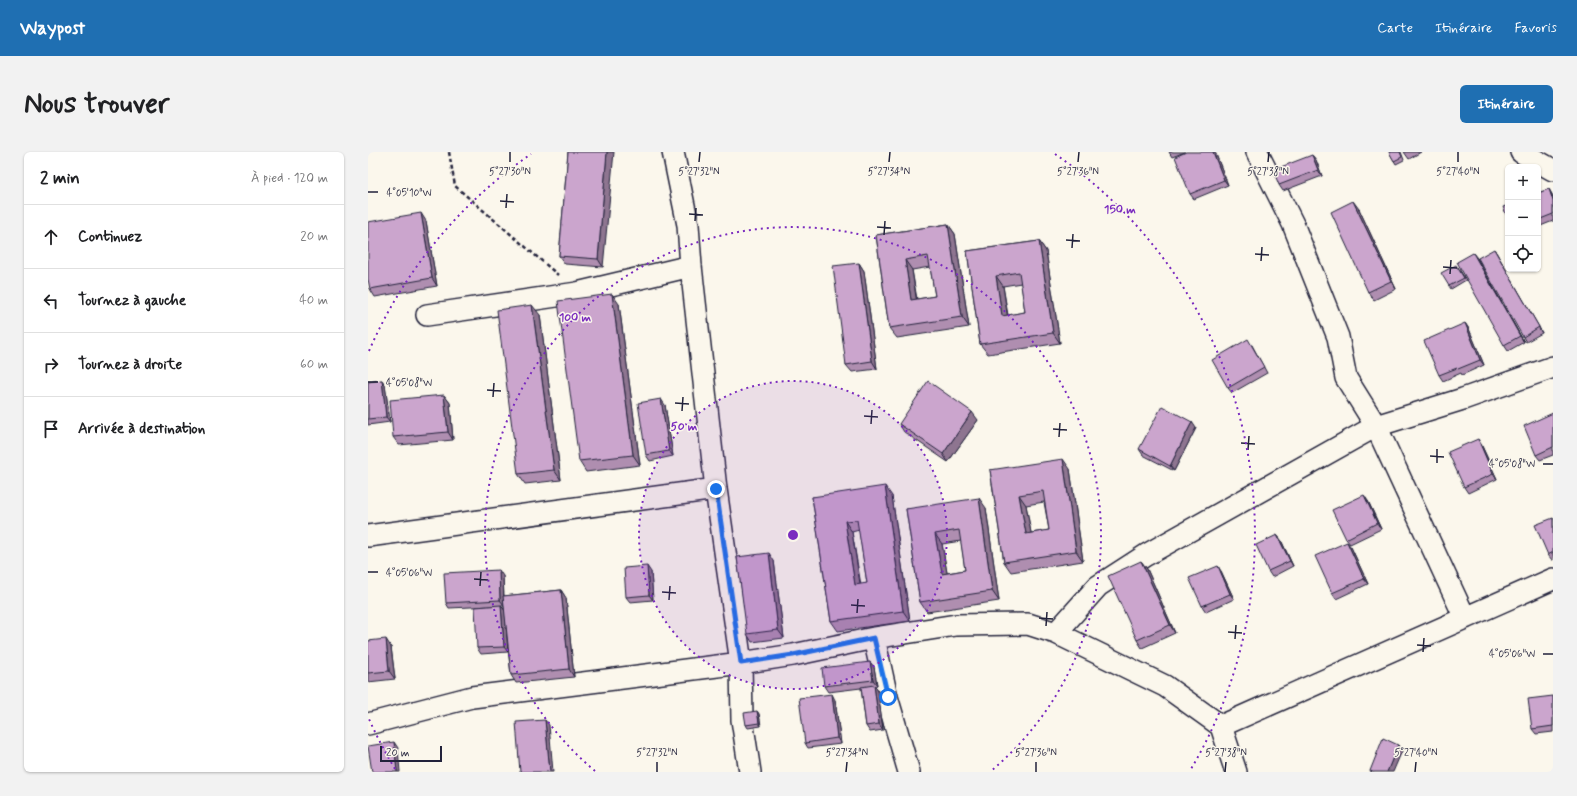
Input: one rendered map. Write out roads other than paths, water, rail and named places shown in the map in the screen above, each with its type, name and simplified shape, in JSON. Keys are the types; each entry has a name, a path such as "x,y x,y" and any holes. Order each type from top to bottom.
{"street":[{"path":"673,152 688,225 691,266 716,489 741,663 742,720 750,772"},
{"path":"1257,152 1299,238 1338,337 1346,378 1376,426 1465,618"},
{"path":"1521,152 1553,170"},
{"path":"426,315 577,293 691,266"},
{"path":"1056,633 1098,586 1146,555 1376,426 1463,399 1553,367"},
{"path":"368,536 716,489"},
{"path":"1221,726 1553,579"},
{"path":"368,724 472,697 741,663 793,655 874,638 956,625 1028,624 1056,633 1165,686 1221,726 1236,772"},
{"path":"874,638 888,697 909,772"}]}
